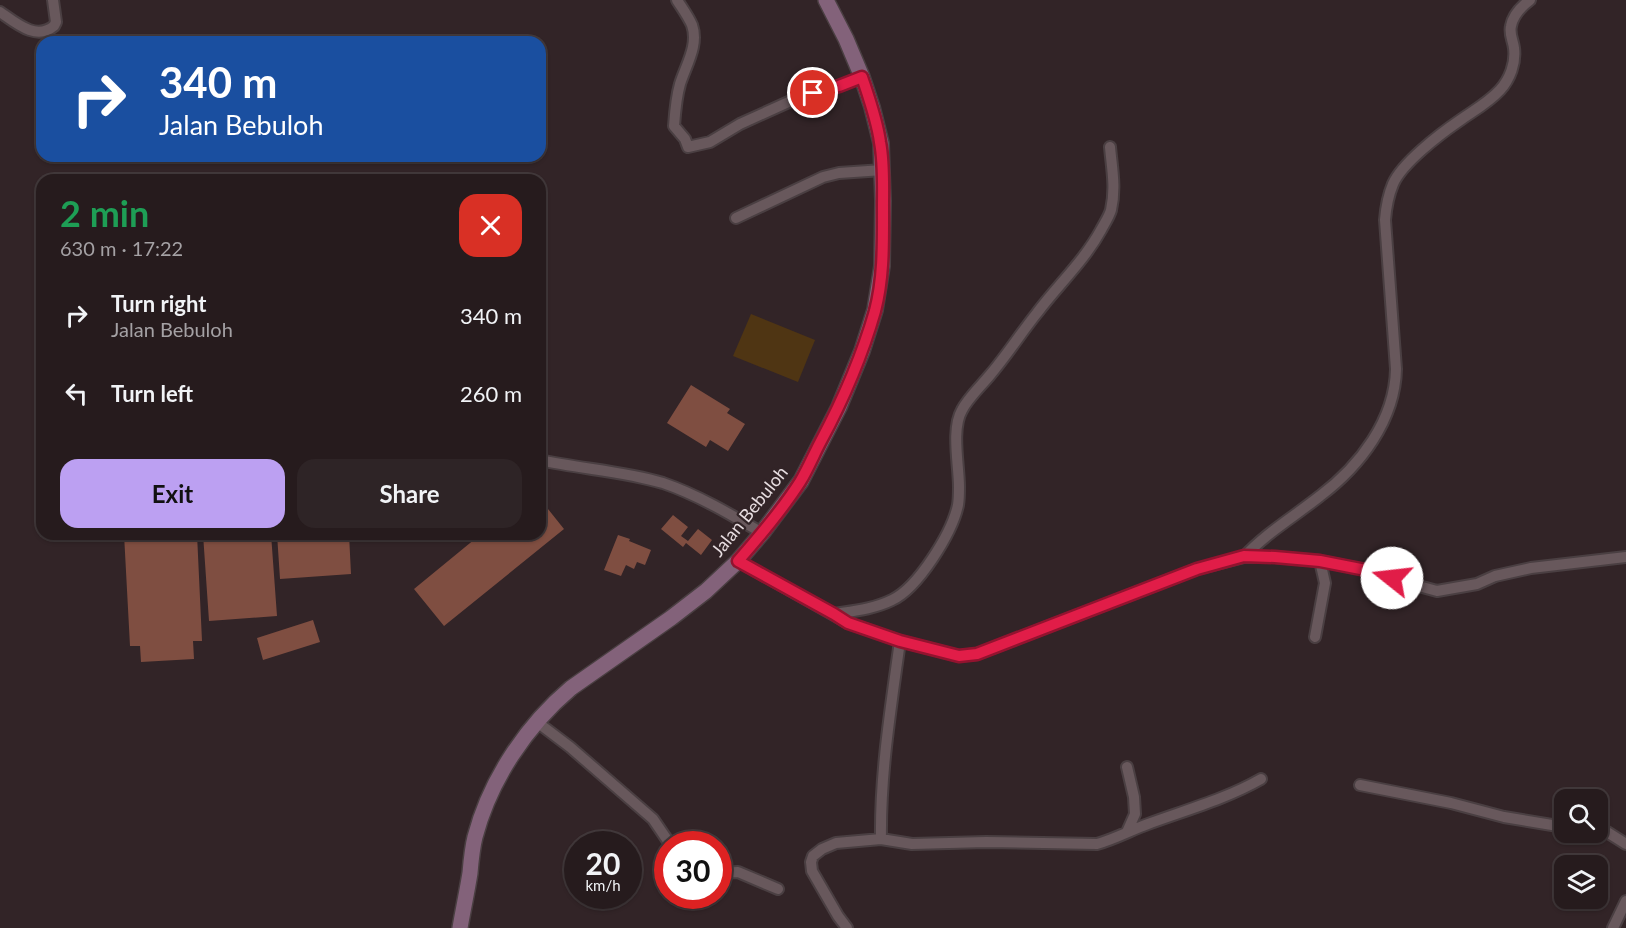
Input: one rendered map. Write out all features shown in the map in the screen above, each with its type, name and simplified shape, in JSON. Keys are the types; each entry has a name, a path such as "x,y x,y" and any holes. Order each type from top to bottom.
{"main road":[{"name":"Jalan Bebuloh","path":"460,928 475,838 488,798 510,759 556,700 671,618 706,591 738,561 801,481 839,407 862,351 875,310 882,266 883,170 879,134 872,106 846,39 826,0"}],"street":[{"path":"0,12 32,32 43,33 54,26 56,21 53,0"},
{"path":"677,0 692,24 693,31 691,55 680,84 674,126 688,147 710,142 740,124 793,100 862,77"},
{"path":"1244,556 1323,494 1355,465 1383,421 1396,383 1385,220 1387,201 1394,182 1405,167 1438,136 1487,103 1507,81 1514,63 1511,26 1517,13 1530,0"},
{"path":"834,614 876,606 904,593 918,579 943,541 958,505 957,421 962,410 1038,312 1077,267 1095,241 1110,213 1115,188 1110,147"},
{"path":"736,218 823,177 840,173 883,170"},
{"path":"546,461 620,473 662,483 698,497 762,533"},
{"path":"738,561 848,623 900,641 959,656 977,654 1197,569 1244,556 1320,561 1381,573 1437,591 1477,584 1495,576 1531,568 1626,557"},
{"path":"1315,637 1325,583 1320,561"},
{"path":"881,839 885,752 900,641"},
{"path":"537,722 570,747 653,819 661,831"},
{"path":"1127,767 1134,797 1135,814 1127,832"},
{"path":"847,928 812,871 813,856 822,849 837,843 881,839 912,844 986,842 1097,844 1216,800 1261,779"},
{"path":"1360,785 1451,803 1504,817 1554,825"},
{"path":"1608,833 1626,844"},
{"path":"732,872 738,872 778,889"},
{"path":"1613,928 1626,901"}],"shaded area":[{"path":"751,314 815,340 798,382 733,356"}],"building":[{"path":"691,385 730,409 727,413 745,424 728,451 710,440 706,447 667,423"},
{"path":"546,506 564,529 444,626 414,589 474,540 546,540"},
{"path":"673,515 688,527 681,536 688,541 698,529 712,540 701,555 686,543 683,547 661,529"},
{"path":"618,535 651,550 645,565 637,562 634,569 626,565 621,576 604,570"},
{"path":"124,540 197,540 202,641 193,641 194,659 141,662 140,646 130,646"},
{"path":"203,540 271,540 277,616 209,621"},
{"path":"277,540 349,540 351,574 280,579"},
{"path":"313,620 320,642 263,660 257,638"}],"route":[{"path":"813,93 862,77 872,106 881,143 883,170 882,266 879,290 862,351 839,407 801,481 738,561 848,623 900,641 959,656 977,654 1197,569 1244,556 1320,561 1381,573 1392,578"}]}
